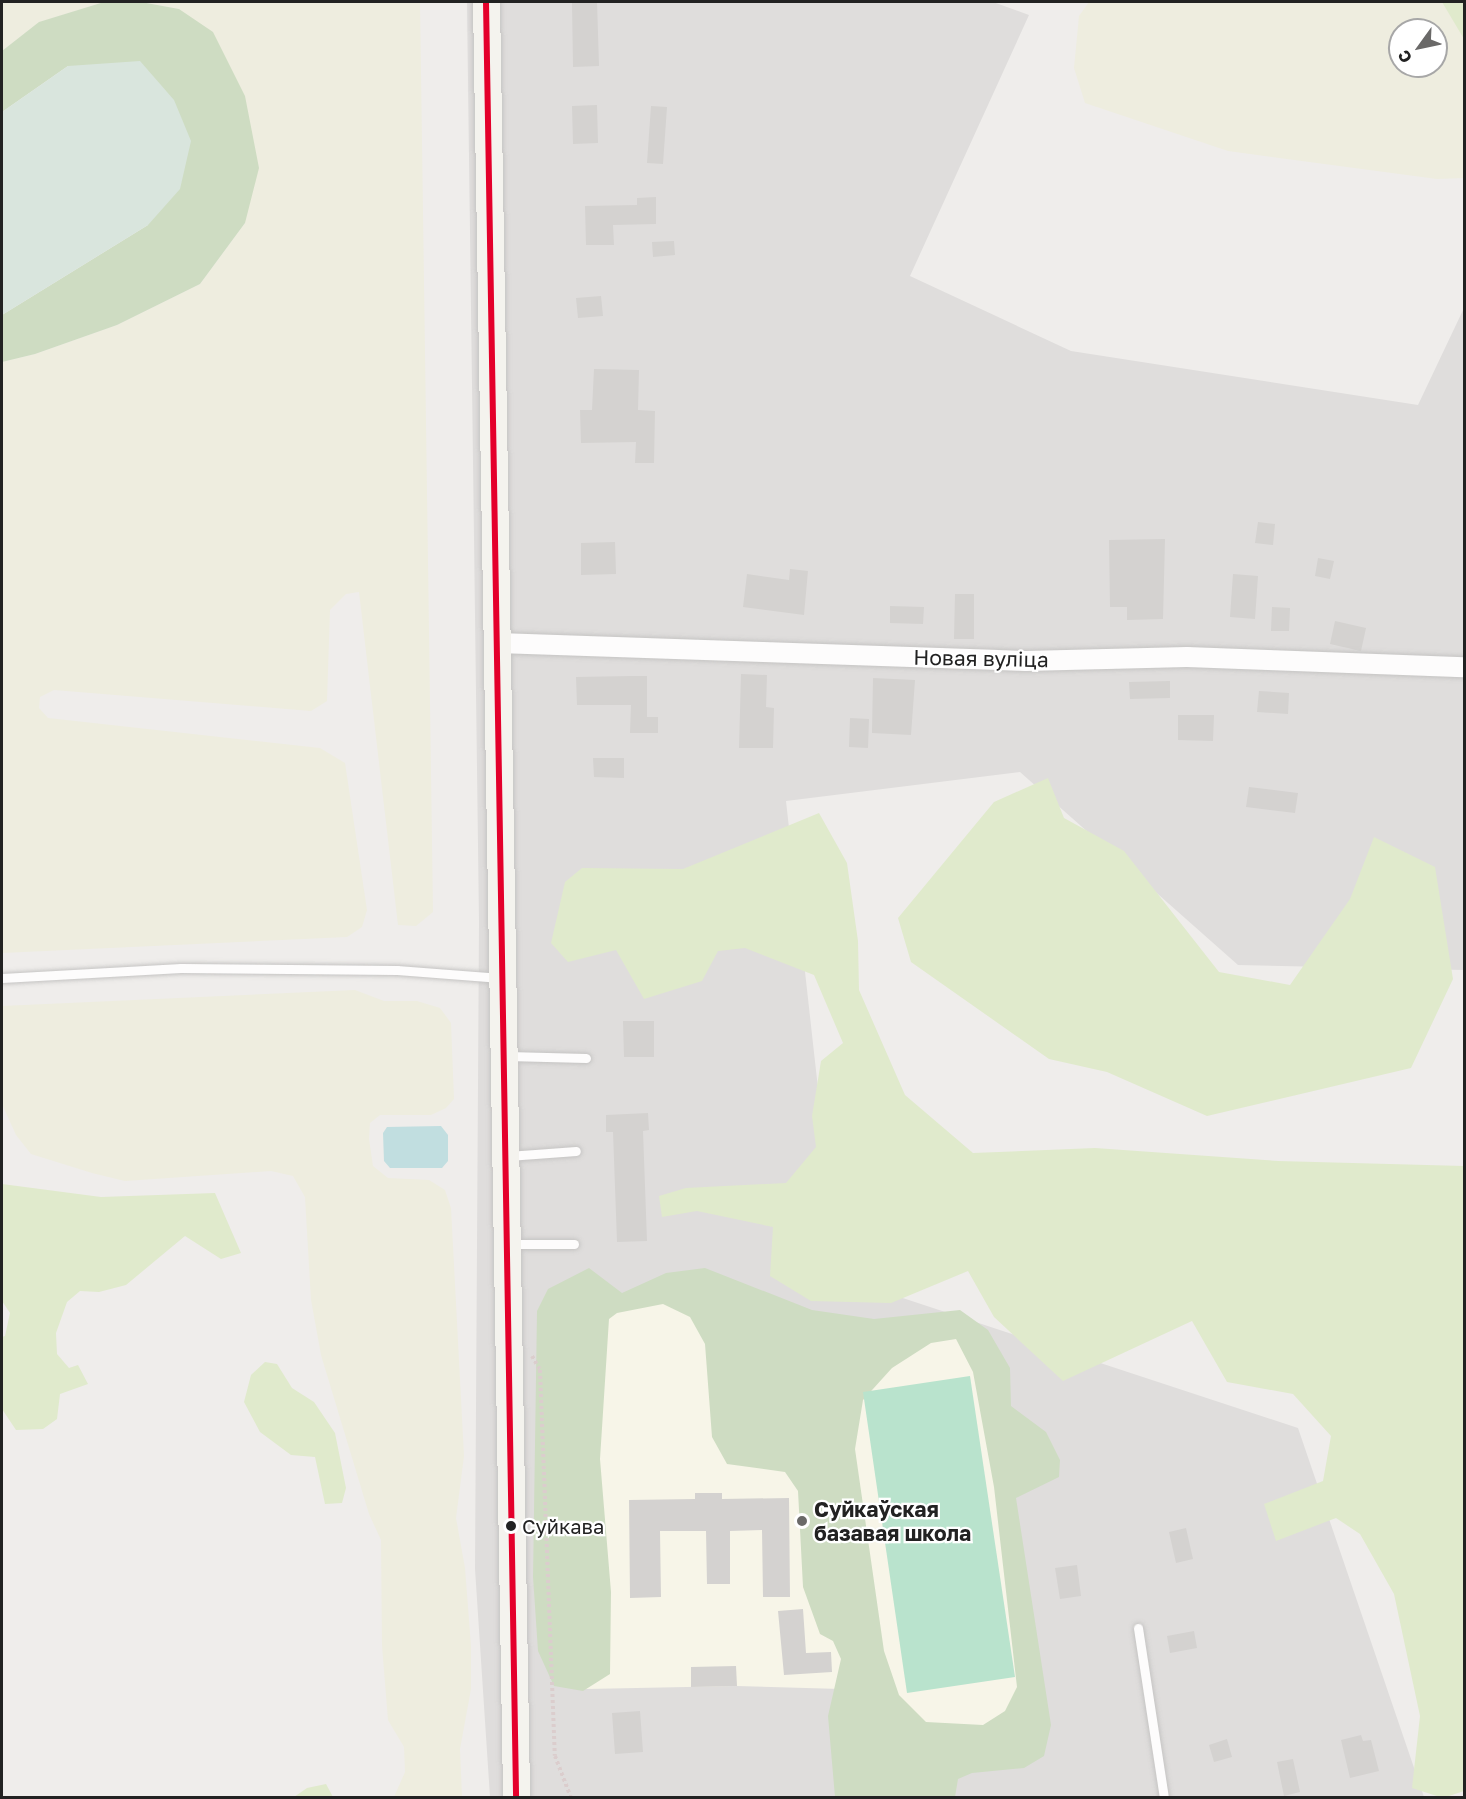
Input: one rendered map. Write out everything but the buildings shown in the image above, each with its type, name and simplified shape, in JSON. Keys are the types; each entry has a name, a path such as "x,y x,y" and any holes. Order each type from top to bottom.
{"main road":[{"path":"486,2 516,1797"}],"street":[{"name":"Новая вуліца","path":"498,643 1026,661 1187,657 1464,667"}],"lane":[{"path":"2,978 181,968 397,969 503,978"},
{"path":"504,1056 586,1058"},
{"path":"506,1156 576,1151"},
{"path":"508,1244 574,1244"},
{"path":"1138,1628 1164,1797"}],"path":[{"path":"527,1346 540,1370 555,1756 571,1797"}],"shaded area":[{"path":"2,2 104,2 40,22 2,51"},
{"path":"141,2 420,2 433,912 416,926 398,925 359,592 346,594 330,610 327,701 311,711 54,690 40,697 39,708 48,718 320,748 345,763 367,910 362,927 347,937 2,953 2,362 35,354 117,325 200,284 245,223 179,9"},
{"path":"467,2 993,2 1029,15 910,276 1071,351 1418,405 1464,308 1464,970 1238,965 1020,772 786,801 839,1277 1298,1428 1424,1797 490,1797 475,1569 479,922"},
{"path":"1089,2 1464,2 1464,178 1437,179 1228,151 1085,103 1074,68 1079,16"},
{"path":"140,61 174,100 191,141 180,189 148,225 2,315 2,112 68,66"},
{"path":"355,990 384,1001 417,1001 440,1008 451,1023 454,1099 446,1108 431,1115 380,1115 370,1123 369,1139 373,1166 388,1178 429,1180 445,1190 451,1208 464,1456 456,1518 465,1568 471,1646 471,1689 460,1749 462,1797 394,1797 405,1772 404,1747 388,1720 382,1646 381,1540 369,1514 321,1355 311,1300 305,1197 293,1176 271,1171 125,1181 92,1173 31,1154 16,1135 2,1104 2,1006"},
{"name":"Суйкаўская базавая школа","path":"718,1290 721,1322 981,1325 1045,1739 886,1754 876,1690 737,1686 586,1689 602,1297"}],"green space":[{"path":"104,2 141,2 179,9 213,32 245,96 259,168 245,223 200,284 117,325 35,354 2,362 2,315 148,225 68,66 2,112 2,51 39,22"},
{"path":"1442,2 1464,2 1464,39"},
{"path":"1048,778 1064,818 1124,851 1219,972 1290,985 1350,899 1374,837 1435,867 1453,979 1411,1068 1207,1116 1107,1072 1049,1059 911,962 898,918 994,802"},
{"path":"819,813 847,863 858,941 859,990 905,1095 973,1153 1095,1148 1278,1161 1464,1166 1464,1791 1443,1798 1412,1788 1420,1716 1394,1594 1360,1534 1336,1518 1276,1541 1264,1504 1323,1481 1331,1436 1293,1394 1227,1382 1192,1321 1063,1381 994,1317 968,1271 891,1303 811,1301 770,1276 773,1227 697,1211 662,1217 659,1196 686,1188 786,1183 816,1147 812,1116 821,1061 843,1043 814,975 745,948 718,951 702,981 644,999 616,950 568,962 551,943 565,882 582,868 683,869"},
{"path":"2,1184 101,1197 215,1193 241,1253 221,1259 185,1236 126,1285 99,1292 80,1291 67,1302 56,1333 57,1354 69,1368 78,1365 88,1384 60,1394 57,1419 43,1429 16,1430 2,1409 2,1337 5,1336 10,1313 2,1301"},
{"path":"589,1268 622,1293 666,1273 705,1268 812,1310 874,1319 960,1310 988,1330 1010,1368 1011,1406 1046,1432 1060,1460 1059,1477 1016,1498 1051,1725 1044,1756 1024,1768 972,1773 958,1779 955,1797 835,1797 828,1716 841,1659 833,1641 820,1634 803,1587 798,1491 785,1472 727,1464 712,1437 705,1344 690,1317 663,1304 617,1313 609,1319 600,1459 611,1592 610,1674 583,1691 554,1686 538,1651 533,1577 537,1311 548,1289","holes":["956,1339 973,1372 994,1487 1017,1687 1005,1711 983,1725 926,1722 899,1695 884,1651 855,1449 863,1400 892,1368 931,1343"]},
{"path":"265,1362 277,1364 292,1388 314,1402 335,1433 346,1488 342,1503 325,1504 315,1457 291,1455 260,1432 244,1402 251,1375"},
{"path":"970,1376 1015,1677 907,1693 863,1392"},
{"path":"326,1784 333,1797 294,1797 307,1788"}],"water":[{"path":"441,1126 448,1135 448,1161 442,1168 390,1168 384,1161 383,1133 387,1127"}],"transit line":[{"path":"486,2 516,1798"}],"place":[{"name":"Суйкаўская базавая школа","path":"802,1521"},
{"name":"Суйкава","path":"511,1526"}]}
